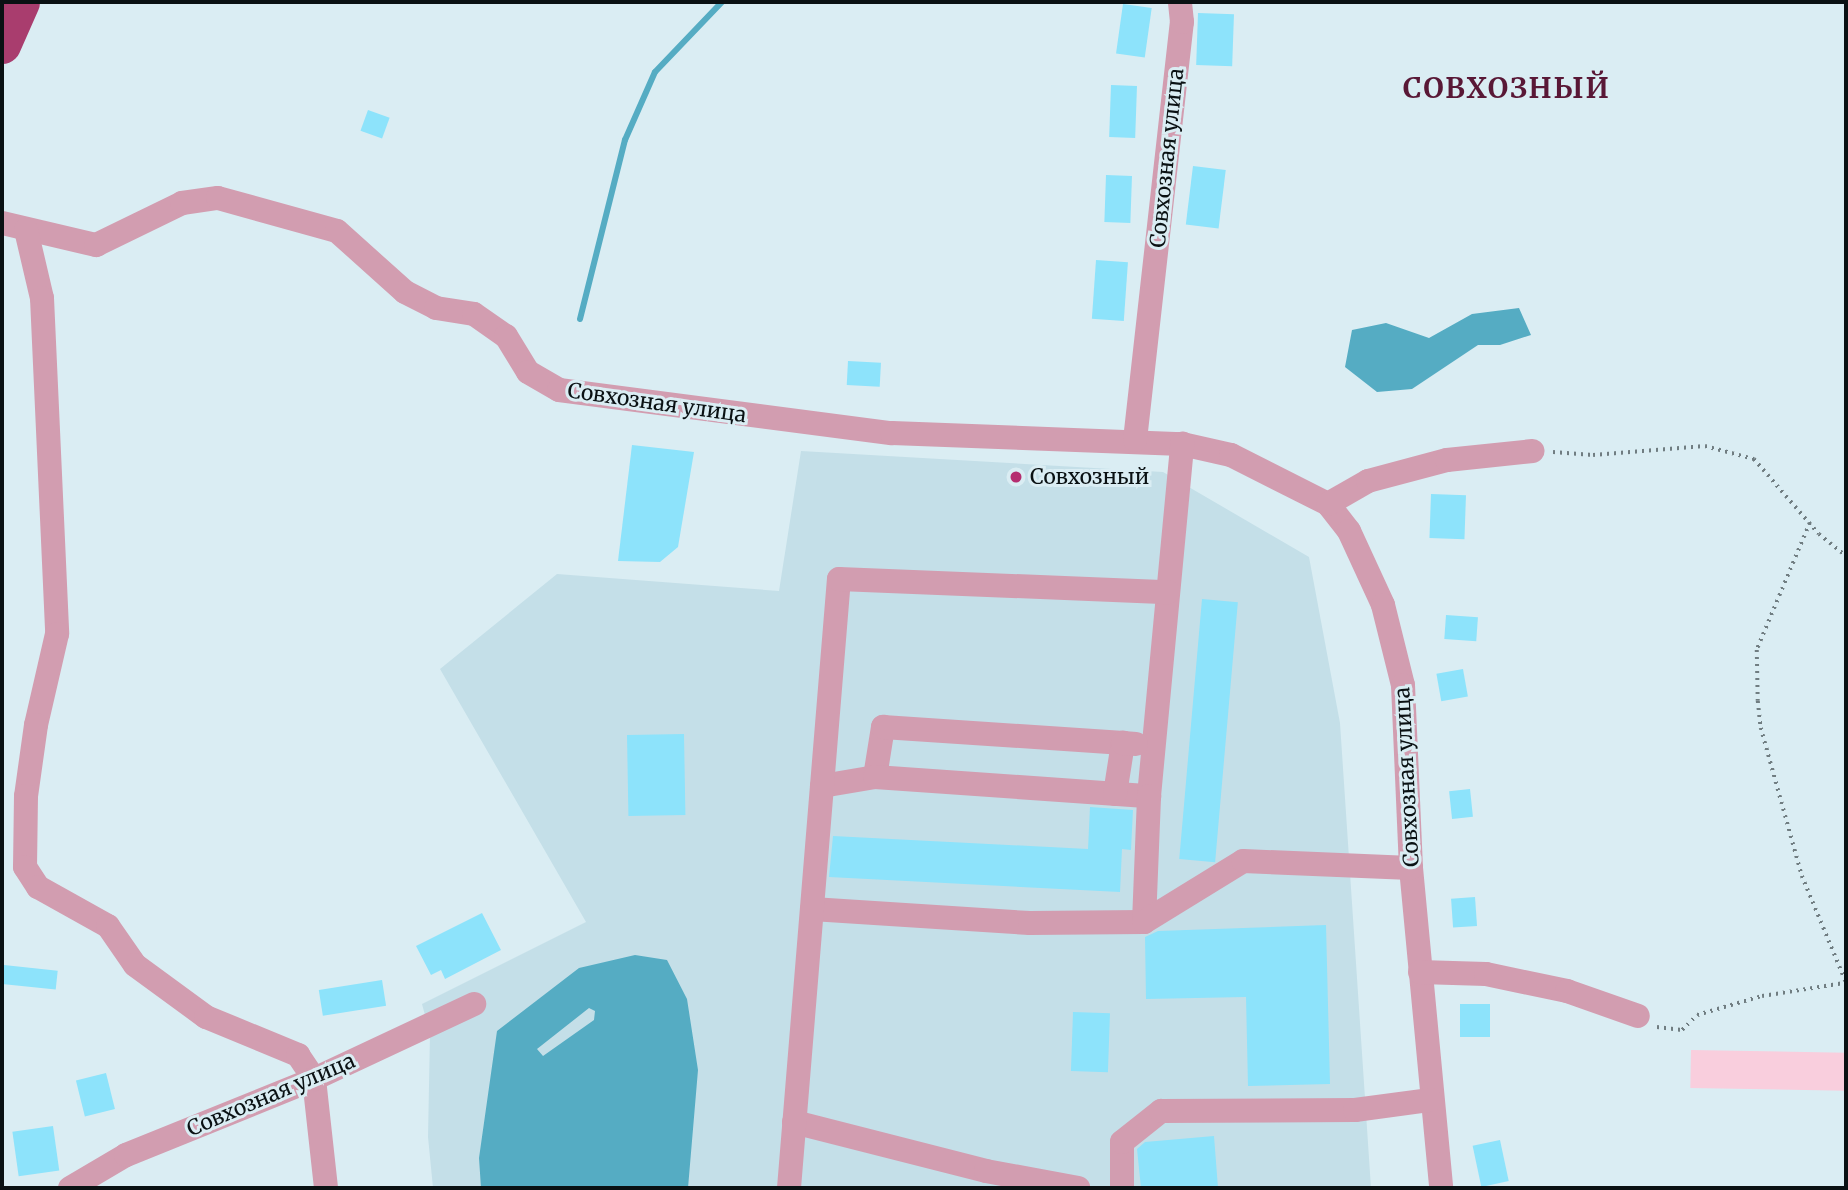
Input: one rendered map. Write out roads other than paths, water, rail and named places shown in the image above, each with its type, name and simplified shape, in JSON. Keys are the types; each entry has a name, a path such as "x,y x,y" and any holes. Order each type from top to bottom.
{"highway":[{"path":"2,45 21,2"}],"street":[{"name":"Совхозная улица","path":"1135,440 1182,22 1180,2"},
{"name":"Совхозная улица","path":"2,223 96,245 182,203 218,198 337,231 405,292 436,308 474,314 506,336 528,372 559,390 892,433 1135,440 1182,444 1231,455 1328,504 1349,531 1383,606 1403,685 1411,868 1430,1100 1441,1188"},
{"path":"26,230 42,298 56,526 57,634 36,726 26,796 25,867 38,887 108,926 145,973 206,1017 298,1055 314,1079 326,1188"},
{"path":"1144,922 1153,745 1182,444"},
{"path":"1328,504 1368,481 1447,460 1534,451"},
{"path":"789,1188 839,579 1168,592"},
{"path":"875,777 883,727 1153,745"},
{"path":"1115,794 1123,743"},
{"path":"822,786 875,777 1149,796"},
{"path":"812,909 1030,923 1144,922 1243,861 1411,868"},
{"path":"1420,972 1486,974 1567,990 1638,1016"},
{"name":"Совхозная улица","path":"70,1188 126,1154 314,1079 474,1004"},
{"path":"1122,1188 1122,1142 1161,1111 1355,1110 1430,1100"},
{"path":"794,1122 986,1179 1078,1188"}],"water":[{"path":"1519,308 1531,335 1500,345 1478,345 1412,389 1377,392 1345,367 1352,330 1386,323 1429,338 1472,314"},
{"path":"635,955 667,960 687,999 698,1070 688,1188 481,1188 479,1158 497,1031 579,968","holes":["589,1008 595,1011 594,1020 543,1056 537,1049"]}],"waterway":[{"path":"580,319 625,140 655,72 722,2"}],"place":[{"name":"Совхозный","path":"1016,477"}],"district":[{"name":"СОВХОЗНЫЙ","path":"1507,88"}]}
